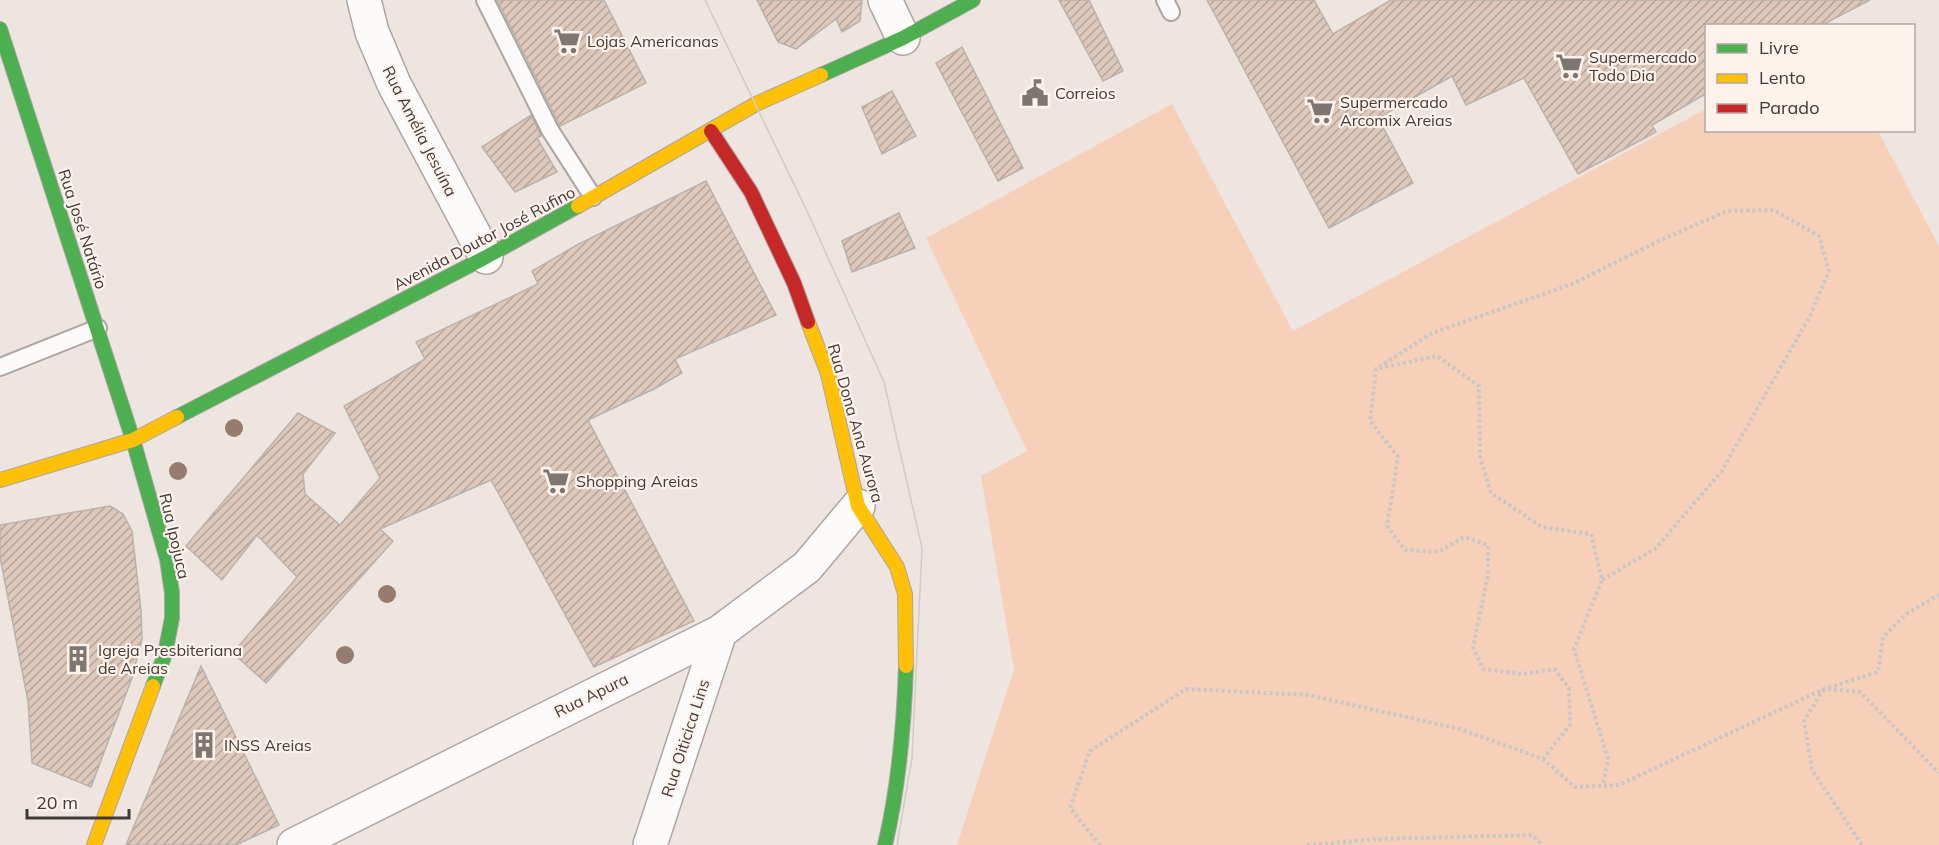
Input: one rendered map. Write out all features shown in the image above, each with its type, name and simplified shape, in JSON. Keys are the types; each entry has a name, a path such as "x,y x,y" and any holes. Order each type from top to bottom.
{"main road":[{"name":"Avenida Doutor José Rufino","path":"0,480 134,440 486,257 756,104 903,38 973,0"},
{"name":"Rua José Natário","path":"0,29 134,440"},
{"name":"Rua Dona Ana Aurora","path":"711,131 751,192 794,283 828,374 858,506 897,567 905,594 907,642 903,721 895,803 885,845"},
{"name":"Rua Ipojuca","path":"94,845 165,654 172,618 172,593 167,559 134,440"}],"street":[{"name":"Rua Amélia Jesuína","path":"364,0 372,32 394,84 486,257"},
{"path":"885,0 903,38"},
{"name":"Rua Apura","path":"294,845 720,632 807,567 858,506"},
{"name":"Rua Oiticica Lins","path":"650,845 720,632"}],"lane":[{"path":"485,0 550,130 593,197"},
{"path":"0,367 98,328"}],"path":[{"path":"1376,369 1432,333 1572,284 1726,211 1774,210 1819,236 1829,271 1809,316 1721,472 1656,548 1602,580"},
{"path":"1376,369 1437,356 1479,386 1480,457 1491,493 1542,527 1591,534 1602,580 1574,649 1608,759 1603,786"},
{"path":"1376,369 1370,422 1398,456 1387,526 1404,550 1438,552 1464,537 1488,545 1488,576 1473,648 1483,669 1522,674 1554,669 1569,688 1569,725 1543,759"},
{"path":"1100,845 1070,808 1089,751 1186,689 1308,695 1460,729 1543,759 1575,787 1619,785 1824,689 1878,672 1883,637 1906,614 1939,595"},
{"path":"1824,689 1860,692 1939,773"},
{"path":"1824,689 1804,721 1812,770 1862,845"},
{"path":"1307,845 1377,838 1532,835 1543,845"}],"shaded area":[{"path":"1172,104 1293,331 1705,110 1705,132 1879,132 1939,246 1939,845 957,845 1014,669 981,476 1027,451 926,238"}],"building":[{"name":"Lojas Americanas","path":"497,0 604,0 646,83 560,126"},
{"path":"757,0 862,0 860,21 842,32 836,19 796,49 778,42"},
{"path":"1059,0 1089,0 1123,71 1103,81"},
{"path":"1207,0 1314,0 1333,34 1391,0 1870,0 1824,24 1705,24 1705,94 1652,125 1656,132 1578,174 1524,78 1466,105 1452,76 1378,118 1413,183 1329,228"},
{"path":"962,47 1023,168 998,181 936,63"},
{"path":"892,91 916,136 882,154 862,107"},
{"path":"531,115 541,136 537,138 557,172 515,192 482,147"},
{"path":"706,181 776,315 675,359 682,373 588,420 694,621 594,667 491,480 380,529 393,541 266,683 233,653 297,577 257,535 222,580 186,546 298,413 335,433 303,474 305,494 340,525 380,478 344,406 425,359 416,342 538,284 532,271 577,245"},
{"path":"899,213 915,248 852,272 842,241"},
{"name":"Igreja Presbiteriana de Areias","path":"110,506 123,514 132,531 142,639 132,678 91,787 32,763 28,701 0,557 0,525"},
{"name":"INSS Areias","path":"201,666 279,825 236,845 126,845"}],"tram line":[{"path":"705,0 807,211 884,382 922,548 912,758 897,845"}],"traffic: fast":[{"path":"821,75 903,38 973,0"},
{"path":"0,29 133,440 167,559 172,593 172,618 165,654 153,686"},
{"path":"177,417 486,257 578,206"},
{"path":"885,845 900,756 906,666"}],"traffic: slow":[{"path":"578,206 756,104 821,75"},
{"path":"808,322 828,374 858,506 897,567 905,594 906,666"},
{"path":"0,480 133,440 177,417"},
{"path":"94,845 153,686"}],"traffic: jam":[{"path":"711,131 751,192 794,283 808,322"}],"place":[{"name":"Lojas Americanas","path":"567,41"},
{"name":"Supermercado Todo Dia","path":"1569,66"},
{"name":"Correios","path":"1035,93"},
{"name":"Supermercado Arcomix Areias","path":"1320,111"},
{"name":"Shopping Areias","path":"556,481"},
{"name":"Igreja Presbiteriana de Areias","path":"78,659"},
{"name":"INSS Areias","path":"204,745"}]}
